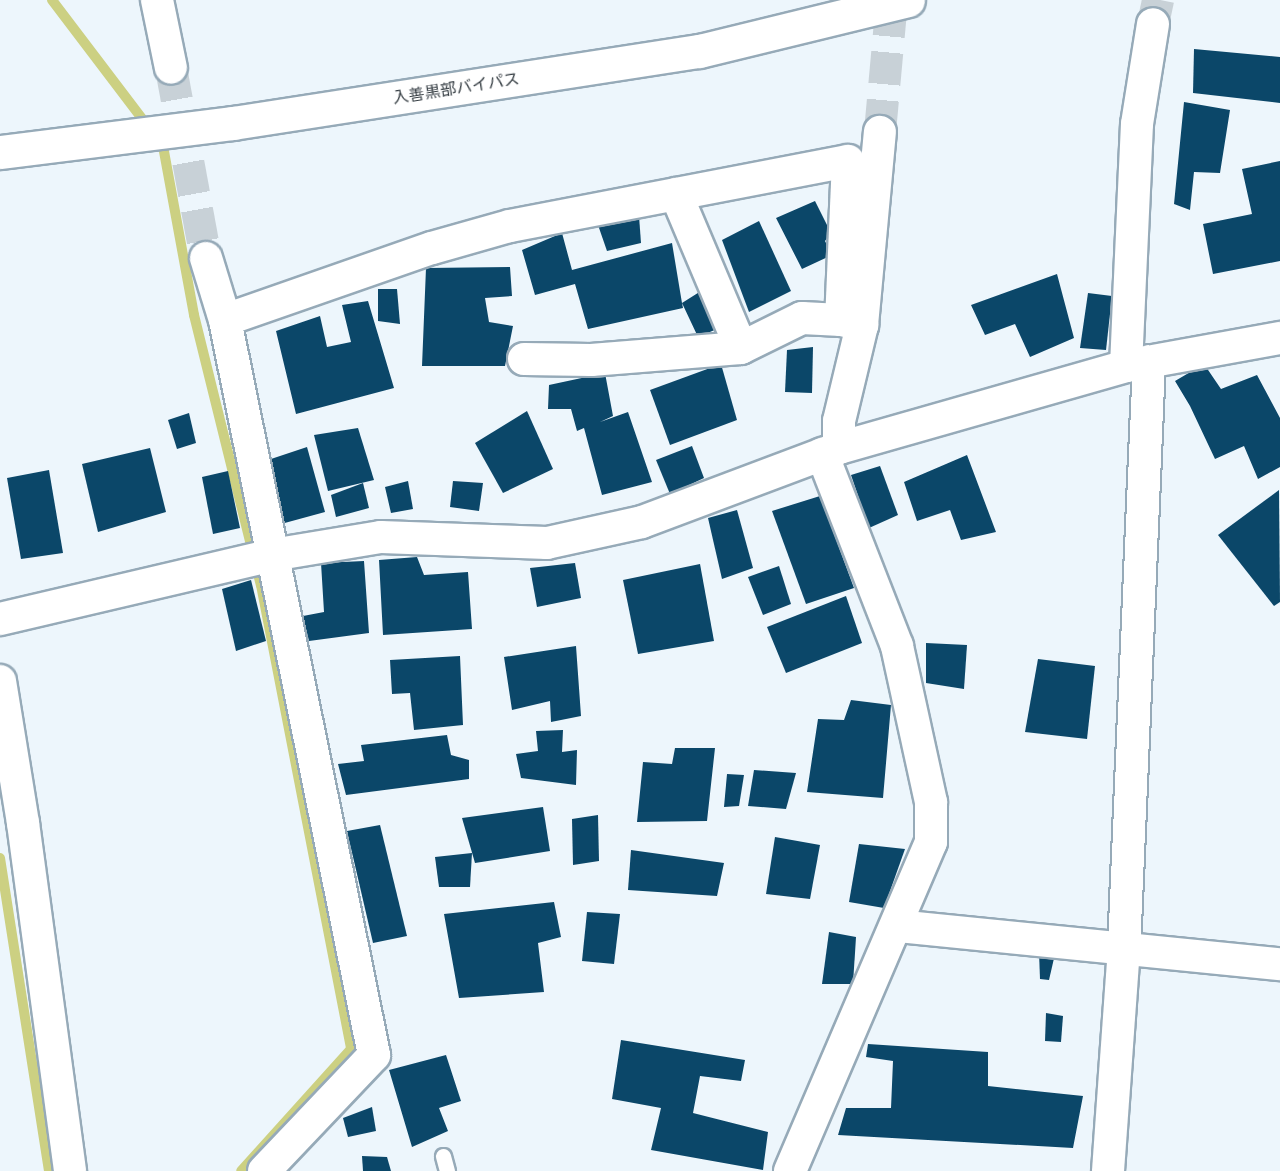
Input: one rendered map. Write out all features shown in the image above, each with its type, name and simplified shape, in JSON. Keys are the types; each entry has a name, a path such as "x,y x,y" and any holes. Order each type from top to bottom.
{"highway":[{"name":"入善黒部バイパス","path":"0,152 233,123 699,51 908,0"}],"street":[{"path":"157,0 171,68"},
{"path":"1108,1171 1124,949 1137,364 1137,124 1154,24"},
{"path":"790,1171 897,926 931,842 931,802 897,646 830,451 839,421 880,132"},
{"path":"225,320 432,248 510,226 848,162 852,323"},
{"path":"676,194 741,348"},
{"path":"206,258 225,320 374,1055 264,1171"},
{"path":"524,359 591,360 741,348 802,318 852,323"},
{"path":"0,619 272,555 381,537 547,543 642,522 830,451 1137,364 1280,338"},
{"path":"0,681 23,823 70,1171"},
{"path":"897,926 1280,964"}],"lane":[{"path":"443,1156 447,1171"}],"building":[{"path":"1194,49 1280,57 1280,103 1193,93"},
{"path":"1184,102 1230,110 1220,173 1194,172 1190,210 1174,204"},
{"path":"1280,161 1280,261 1213,274 1203,224 1252,214 1242,169"},
{"path":"815,201 831,233 825,241 832,255 802,269 776,218"},
{"path":"639,216 641,243 607,251 598,225"},
{"path":"759,221 791,291 749,312 722,240"},
{"path":"562,233 572,270 672,243 683,308 588,329 575,284 535,295 522,250"},
{"path":"510,267 512,296 485,298 489,322 513,326 505,366 422,366 426,268"},
{"path":"1057,274 1074,338 1030,357 1015,324 985,335 971,305"},
{"path":"378,289 397,289 400,324 378,321"},
{"path":"701,291 717,329 698,337 682,303"},
{"path":"1088,293 1112,296 1106,350 1080,348"},
{"path":"368,301 394,388 296,414 276,331 320,316 327,347 351,342 342,305"},
{"path":"813,347 812,393 785,392 787,350"},
{"path":"721,364 737,420 670,445 650,390"},
{"path":"1204,364 1221,389 1257,375 1280,418 1280,467 1258,479 1244,446 1215,459 1190,406 1175,381"},
{"path":"605,373 613,416 600,422 628,412 652,482 602,495 584,428 577,431 571,409 548,409 549,385"},
{"path":"527,411 553,469 503,493 475,443"},
{"path":"189,413 196,443 177,449 168,420"},
{"path":"358,428 374,480 328,491 314,435"},
{"path":"692,446 704,478 670,494 656,460"},
{"path":"307,447 325,512 281,524 268,460"},
{"path":"150,448 166,512 98,532 82,464"},
{"path":"967,455 996,532 961,540 950,510 917,521 904,482"},
{"path":"880,466 898,515 869,528 851,475"},
{"path":"49,470 63,553 21,559 7,478"},
{"path":"228,471 240,528 213,534 202,477"},
{"path":"408,481 413,509 391,513 385,487"},
{"path":"453,481 483,483 479,511 450,507"},
{"path":"363,483 369,508 336,517 331,495"},
{"path":"1279,490 1280,602 1274,606 1218,535"},
{"path":"820,496 854,588 806,604 772,511"},
{"path":"737,510 753,568 722,579 708,518"},
{"path":"417,557 424,575 468,572 472,629 383,635 379,560"},
{"path":"364,561 369,633 309,641 303,616 324,612 321,563"},
{"path":"575,563 581,598 537,607 530,568"},
{"path":"700,564 714,641 638,654 623,580"},
{"path":"779,566 791,604 763,615 748,577"},
{"path":"251,580 266,641 236,651 222,589"},
{"path":"846,596 862,643 786,673 767,627"},
{"path":"926,643 967,645 964,689 926,683"},
{"path":"576,646 581,716 551,722 550,701 512,710 504,657"},
{"path":"460,656 463,725 414,730 410,693 392,694 390,660"},
{"path":"1038,659 1095,666 1087,739 1025,732"},
{"path":"851,700 891,705 883,798 807,792 818,719 844,720"},
{"path":"563,730 562,752 577,750 576,785 521,778 516,754 538,751 536,731"},
{"path":"447,735 451,755 469,760 469,779 346,795 338,764 364,761 361,745"},
{"path":"675,748 715,748 707,821 637,822 643,762 672,764"},
{"path":"754,770 796,773 786,809 748,806"},
{"path":"727,774 744,775 739,806 724,807"},
{"path":"543,807 550,851 475,863 462,818"},
{"path":"598,815 599,861 573,865 572,819"},
{"path":"380,825 407,936 373,943 347,831"},
{"path":"775,837 820,845 810,899 766,894"},
{"path":"859,844 905,849 884,908 849,902"},
{"path":"631,850 724,863 717,896 628,890"},
{"path":"472,853 470,887 439,887 435,857"},
{"path":"554,902 561,937 538,943 544,992 459,998 444,914"},
{"path":"587,912 620,914 614,964 582,961"},
{"path":"829,932 856,937 853,984 822,984"},
{"path":"1039,952 1055,954 1049,980 1040,979"},
{"path":"1046,1013 1063,1016 1061,1042 1045,1041"},
{"path":"621,1040 745,1060 741,1081 700,1076 693,1113 768,1132 763,1170 651,1150 661,1108 612,1099"},
{"path":"868,1044 988,1052 988,1086 1083,1096 1073,1148 838,1135 846,1108 891,1108 893,1061 866,1057"},
{"path":"446,1055 461,1101 439,1108 448,1131 412,1147 389,1070"},
{"path":"372,1107 376,1131 348,1137 343,1118"},
{"path":"362,1156 387,1157 391,1171 363,1171"}],"waterway":[{"path":"52,0 163,146 194,315 261,585 351,1049 241,1171"},
{"path":"0,858 49,1171"}],"tunnel":[{"path":"880,132 892,0"},
{"path":"1153,24 1158,0"},
{"path":"171,68 206,258"}]}
